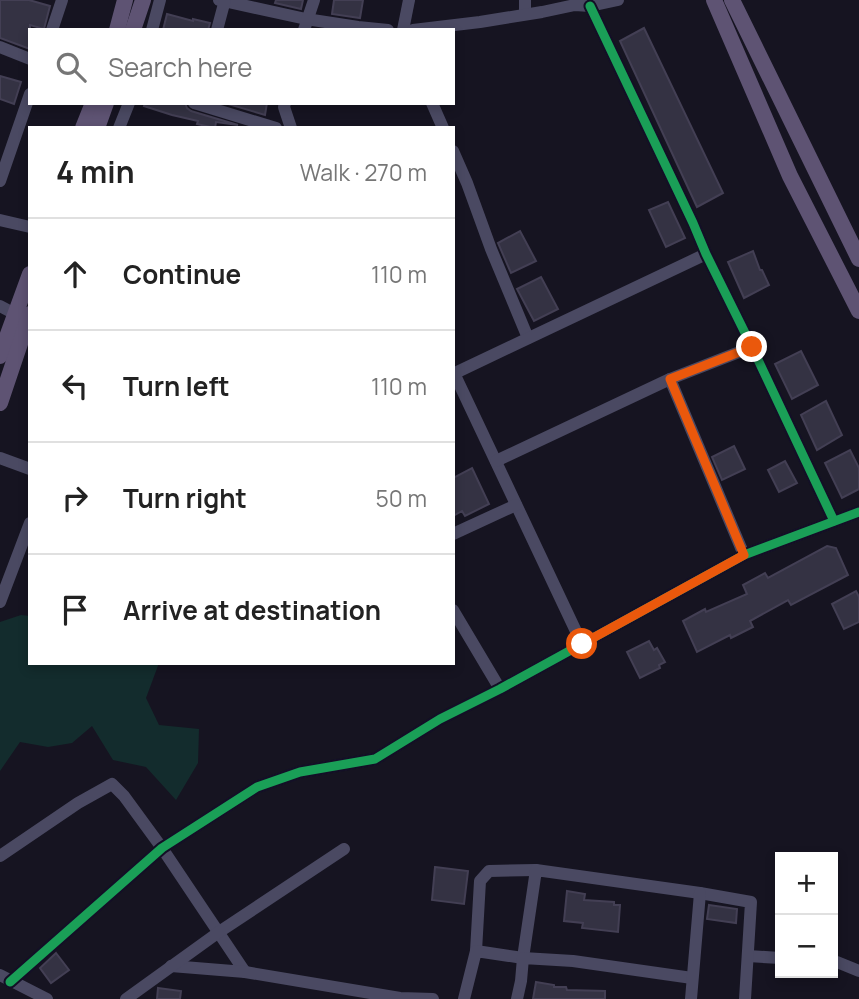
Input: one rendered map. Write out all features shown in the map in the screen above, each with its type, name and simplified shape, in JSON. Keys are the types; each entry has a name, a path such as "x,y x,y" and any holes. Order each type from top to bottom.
{"main road":[{"path":"118,28 125,0"},
{"path":"134,28 143,0"},
{"path":"714,0 790,176 859,311"},
{"path":"732,0 859,259"},
{"path":"84,126 92,105"},
{"path":"98,126 105,105"},
{"path":"0,403 28,284"},
{"path":"0,356 22,314"}],"street":[{"path":"53,28 62,0"},
{"path":"153,28 160,0"},
{"path":"305,25 314,0"},
{"path":"403,28 409,0"},
{"path":"525,0 525,14"},
{"path":"430,28 618,0"},
{"path":"217,28 223,1 305,25 368,28"},
{"path":"590,6 834,521"},
{"path":"0,47 28,58"},
{"path":"0,181 28,100"},
{"path":"120,126 128,105"},
{"path":"200,105 269,126"},
{"path":"284,105 290,126"},
{"path":"433,105 442,126"},
{"path":"455,156 528,338"},
{"path":"0,220 28,227"},
{"path":"455,373 706,254"},
{"path":"0,306 22,314"},
{"path":"496,461 670,379 752,347"},
{"path":"455,375 582,644"},
{"path":"670,379 744,555"},
{"path":"0,458 28,468"},
{"path":"455,533 516,505"},
{"path":"47,999 5,978 162,848 257,787 300,772 375,760 440,719 500,690 744,555 859,512"},
{"path":"0,603 28,528"},
{"path":"455,613 500,690"},
{"path":"0,856 78,803 112,784 162,848 245,972"},
{"path":"126,999 219,932 344,849"},
{"path":"517,999 536,870"},
{"path":"464,999 476,951 480,881 489,871 536,870 751,902 745,999"},
{"path":"691,999 700,893"},
{"path":"476,951 523,958 573,961 692,978"},
{"path":"748,956 775,958"},
{"path":"838,963 859,971"},
{"path":"172,966 245,972 378,997 433,999"}],"green space":[{"path":"21,615 28,616 28,665 158,665 146,698 159,725 199,729 198,763 176,800 146,767 113,760 92,726 72,743 48,747 20,742 0,771 0,622"}],"building":[{"path":"0,0 29,0 50,6 44,28 30,25 28,28 28,48 0,38"},
{"path":"276,0 303,0 301,9 275,3"},
{"path":"334,0 363,0 360,18 332,14"},
{"path":"167,14 210,23 209,28 164,28"},
{"path":"644,28 723,193 697,207 620,41"},
{"path":"0,76 21,82 14,104 0,99"},
{"path":"186,105 191,111 238,125 216,122 215,126 206,126 197,124 198,121 144,106"},
{"path":"232,105 267,105 265,115"},
{"path":"668,202 685,238 666,247 649,210"},
{"path":"520,231 536,261 511,273 498,243"},
{"path":"753,251 769,285 744,298 728,262"},
{"path":"541,277 558,309 534,321 517,289"},
{"path":"801,351 818,385 792,399 775,364"},
{"path":"826,401 842,435 817,450 801,415"},
{"path":"734,446 745,469 722,480 712,457"},
{"path":"850,450 859,468 859,489 842,498 825,463"},
{"path":"785,461 797,483 779,492 768,470"},
{"path":"472,468 489,504 465,516 462,511 455,515 455,477"},
{"path":"827,546 836,548 848,575 791,605 788,600 750,621 753,627 697,652 683,621 705,609 706,612 747,594 743,585 765,573 768,578"},
{"path":"856,591 859,597 859,622 844,629 832,604"},
{"path":"649,641 654,650 657,648 665,662 659,665 660,668 640,678 627,652"},
{"path":"435,867 468,871 464,904 432,900"},
{"path":"567,891 585,894 584,900 614,902 614,905 620,905 618,932 582,928 583,923 564,921"},
{"path":"709,905 737,909 736,923 707,919"},
{"path":"56,953 69,970 51,983 40,968"},
{"path":"536,982 566,987 567,990 605,991 605,999 533,999"},
{"path":"158,988 181,991 180,999 157,999"}],"cycle path":[{"path":"590,6 834,521"},
{"path":"10,982 162,848 257,787 300,772 375,759 440,719 744,555 859,512"}],"route":[{"path":"582,644 744,555 670,379 752,347"}]}
